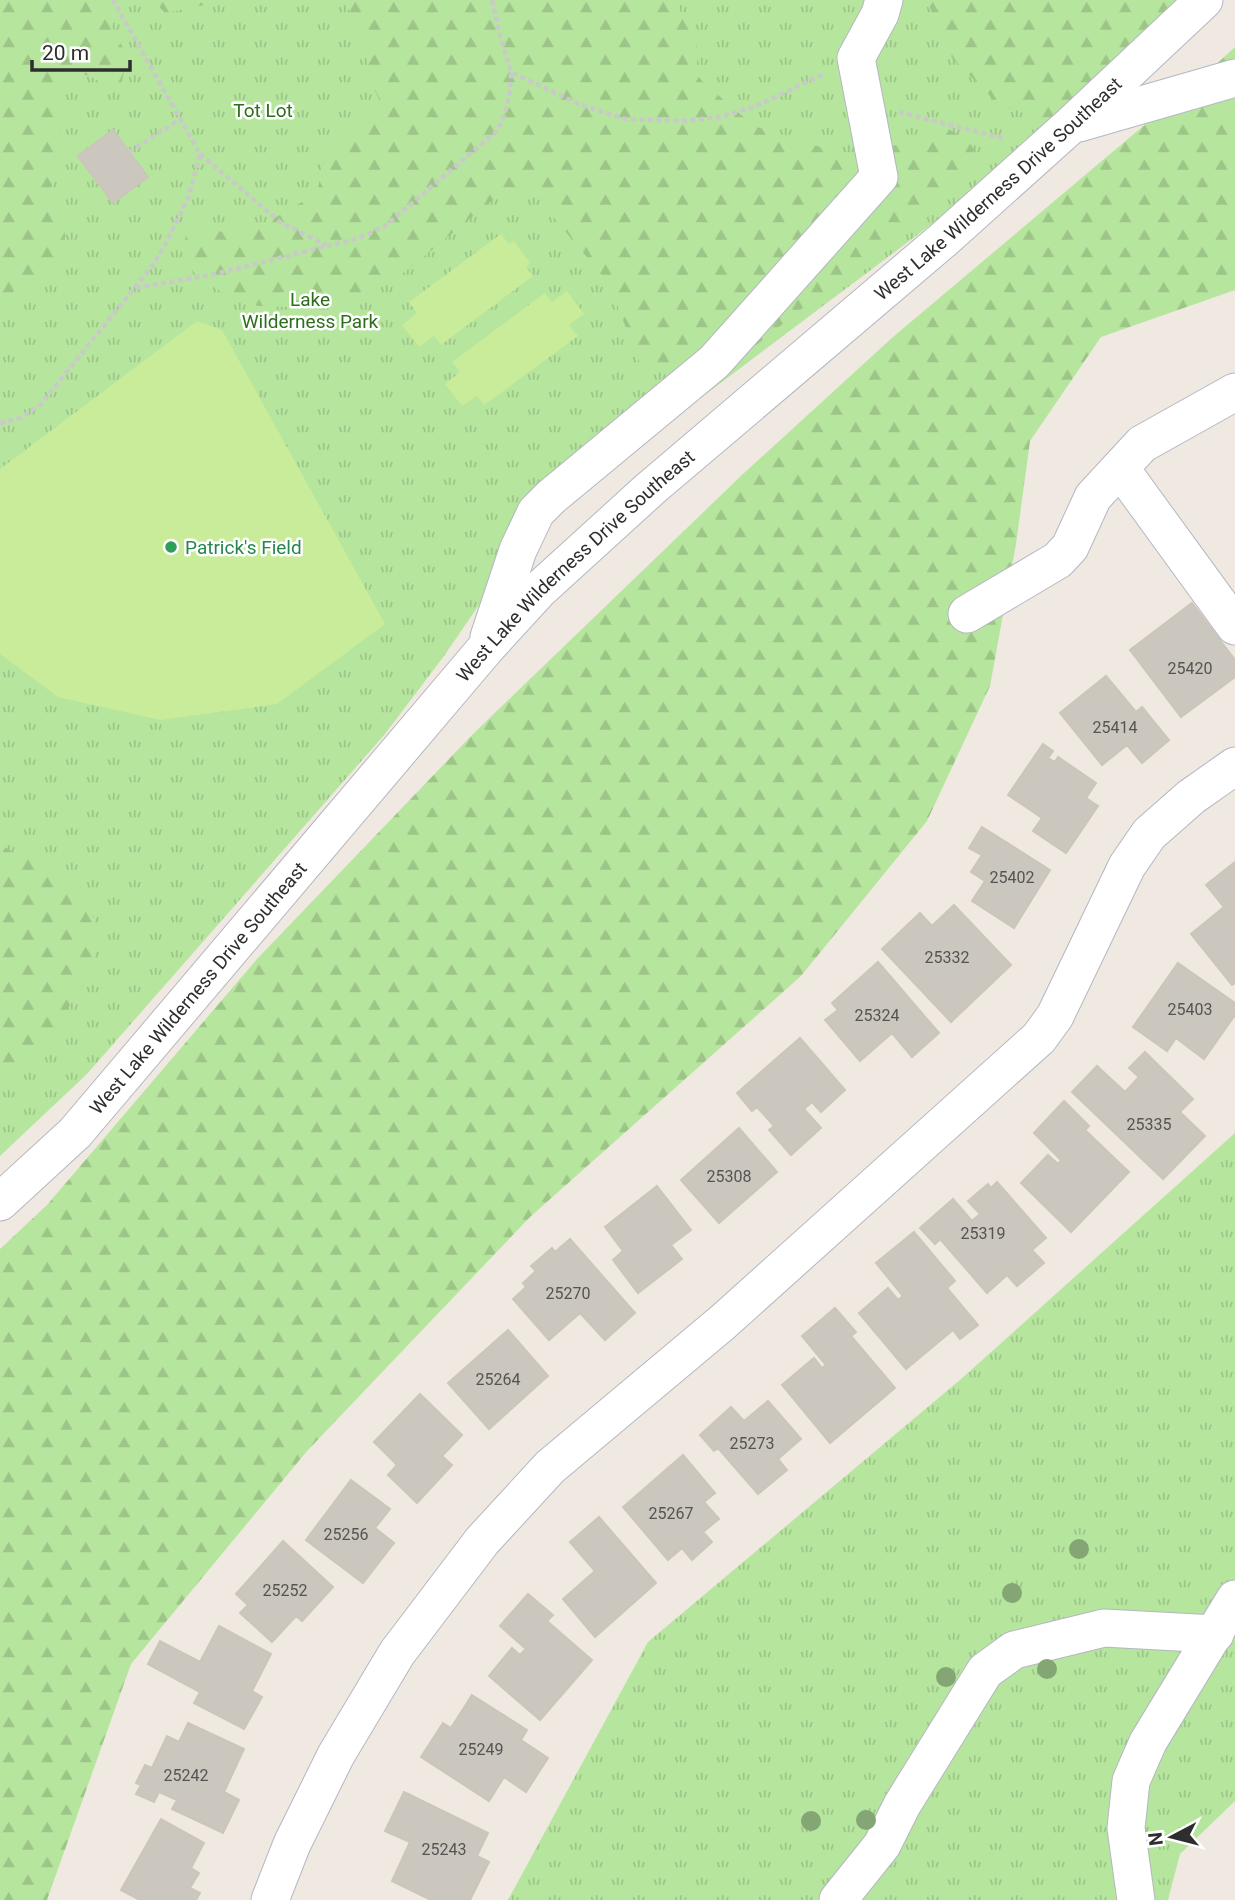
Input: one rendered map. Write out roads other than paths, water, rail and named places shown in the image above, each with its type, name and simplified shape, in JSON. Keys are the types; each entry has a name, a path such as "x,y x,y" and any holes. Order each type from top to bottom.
{"street":[{"path":"486,648 518,550 536,512 714,362 879,177 856,58 880,14 884,0"},
{"name":"West Lake Wilderness Drive Southeast","path":"5,1198 75,1133 486,648 539,590 650,489 943,240 1204,0"},
{"path":"1058,137 1235,78"},
{"path":"967,614 1058,560 1070,547 1093,497 1142,444 1235,392"},
{"path":"1120,468 1235,626"},
{"path":"270,1900 292,1844 336,1755 397,1653 482,1541 550,1467 723,1322 1040,1038 1055,1016 1127,866 1149,834 1191,797 1235,766"},
{"path":"1136,1900 1126,1828 1131,1781 1148,1742 1235,1599"},
{"path":"838,1900 882,1845 902,1805 985,1671 1014,1650 1104,1628 1214,1634"}],"place":[{"name":"Patrick's Field","path":"171,547"}],"park label":[{"name":"Tot Lot","path":"263,110"},
{"name":"Lake Wilderness Park","path":"310,310"}]}
